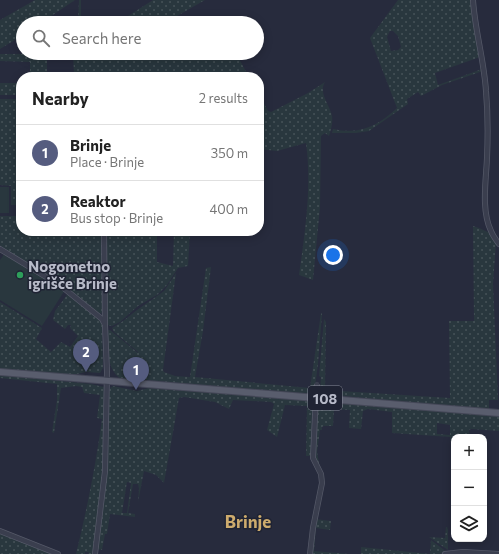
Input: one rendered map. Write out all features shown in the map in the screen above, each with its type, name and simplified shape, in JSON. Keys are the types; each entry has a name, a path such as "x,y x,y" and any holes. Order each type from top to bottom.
{"main road":[{"name":"108","path":"0,372 499,413"}],"street":[{"path":"473,0 488,109 487,216 491,231 499,244"},
{"path":"95,554 105,471 107,381 104,325 104,236"},
{"path":"0,248 61,286 102,319 104,325"},
{"path":"310,554 313,528 322,483 321,474 313,458 317,384"},
{"path":"0,531 58,554"},
{"path":"445,554 463,552 499,554"}],"shaded area":[{"path":"35,0 75,0 51,16 16,16 16,39 0,49 0,20"},
{"path":"79,0 81,0 81,16 78,16"},
{"path":"153,0 205,0 177,16 128,16"},
{"path":"398,0 472,0 474,26 480,57 435,73 438,85 482,69 483,71 442,85 421,96 418,92 407,99 408,104 369,131 356,133 332,133 333,129 352,131 368,128 383,120 397,108 370,38","holes":["390,31 393,31 398,36 401,47 398,50 391,51 387,37"]},
{"path":"0,54 16,54 16,60 47,60 47,72 30,72 30,62 0,61"},
{"path":"73,60 240,60 246,72 74,72"},
{"path":"325,82 323,86 324,95 332,116 329,136 325,133 321,136 320,207 313,280 299,275 308,193 308,160 306,143 277,151 264,150 264,103 268,111 271,112 308,93"},
{"path":"0,83 16,83 16,95 0,95"},
{"path":"0,99 16,99 16,205 11,205 11,186 0,185"},
{"path":"0,187 9,187 9,213 0,213"},
{"path":"0,216 16,216 16,236 103,236 103,311 100,314 97,313 62,285 0,247"},
{"path":"473,226 490,233 496,242 493,284 498,400 489,400 489,409 320,394 321,377 319,376 324,319 326,322 325,390 450,398 449,321 474,321"},
{"path":"106,236 157,236 157,262 173,266 174,236 190,236 188,266 178,268 167,285 157,295 138,306 120,322 112,326 107,325"},
{"name":"Nogometno igrišče Brinje","path":"5,253 65,290 42,326 0,300 0,260"},
{"path":"211,267 203,331 195,377 310,388 321,313 318,364 314,394 120,378 115,374 110,363 107,330 110,330 138,353 114,332 112,328 164,291 176,273 163,370 164,372 175,376 190,377 206,268"},
{"path":"67,295 71,295 97,317 102,324 103,368 100,373 86,372 77,374 61,374 0,369 0,302 42,328 36,339 51,352 61,342 70,347 78,336 70,328 71,325 68,325 65,329 53,320 55,311"},
{"path":"0,375 91,384 104,387 103,470 93,554 88,554 89,552 85,552 85,554 76,554 100,436 102,419 97,418 100,395 84,393 82,387 76,386 61,388 54,433 52,432 57,400 57,384 0,378"},
{"path":"113,386 137,391 149,388 313,401 311,456 306,456 307,406 285,405 277,437 267,430 274,404 271,402 233,400 229,409 215,402 184,397 179,398 164,483 156,475 144,471 138,502 138,484 133,484 128,513 135,514 135,517 110,514 107,534 105,534 102,550 97,549 110,388","holes":["127,482 131,483 127,513 122,513"]},
{"path":"319,401 499,416 499,431 471,429 469,430 470,434 451,434 451,442 450,437 392,433 392,412 368,409 363,411 361,429 349,428 350,410 334,409 333,426 324,426 322,427 322,430 320,430 317,452 320,468 315,460 316,422","holes":["437,423 450,425 450,435 437,434"]},
{"path":"315,519 331,521 330,530 316,528 314,551 349,554 311,554"},
{"path":"446,527 448,530 448,550 429,537 445,538"},
{"path":"0,534 47,551 49,554 0,554"},
{"path":"431,540 447,552 439,554 430,554"},
{"path":"361,547 430,554 361,554"}],"place":[{"name":"Nogometno igrišče Brinje","path":"20,275"},
{"name":"Reaktor","path":"86,372"},
{"name":"Brinje","path":"136,390"}],"district":[{"name":"Brinje","path":"248,521"}]}
